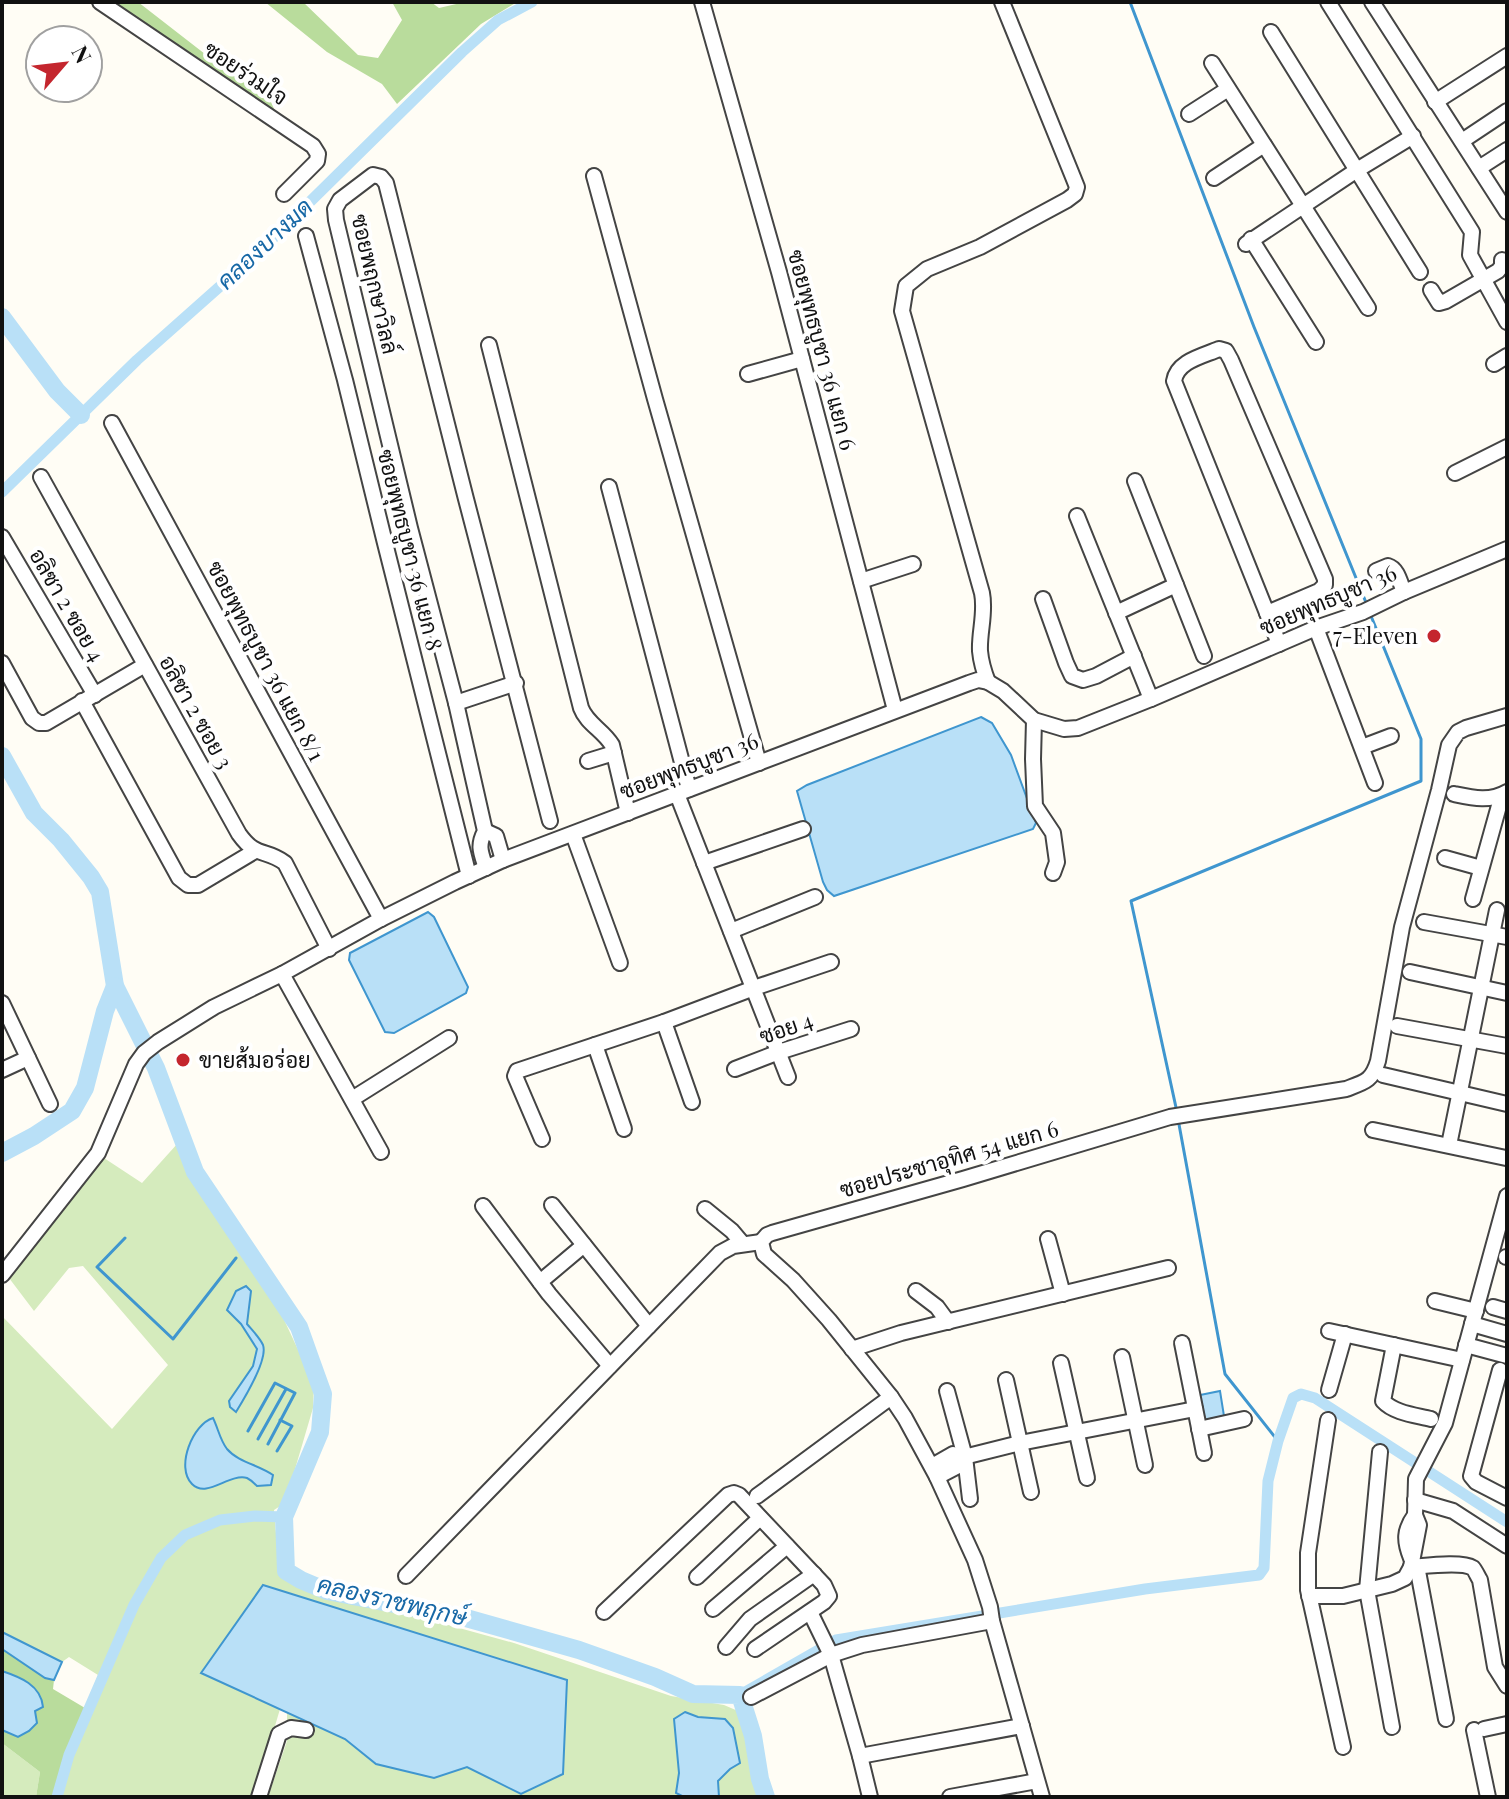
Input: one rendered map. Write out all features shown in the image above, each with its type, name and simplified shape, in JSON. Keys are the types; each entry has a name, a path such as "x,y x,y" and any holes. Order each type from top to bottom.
{"street":[{"name":"ซอยร่วมใจ","path":"100,2 313,146 318,154 317,161 284,194"},
{"name":"ซอยพุทธบูชา 36 แยก 6","path":"702,2 802,359 895,710"},
{"path":"1002,2 1077,187 1075,194 980,247 920,274 906,286 902,311 982,593 982,665 988,682 1003,691 1034,720 1035,806 1053,833 1057,862 1053,873"},
{"path":"1328,2 1472,232 1470,255 1507,322"},
{"path":"1372,2 1507,212"},
{"path":"1271,32 1420,272"},
{"path":"1435,102 1507,56"},
{"path":"1212,63 1368,308"},
{"path":"1189,114 1228,89"},
{"path":"1462,141 1507,111"},
{"path":"1316,342 1248,242 1413,136"},
{"path":"1214,178 1264,145"},
{"path":"1479,168 1507,150"},
{"name":"ซอยพฤกษาวิลล์","path":"486,868 480,841 485,831 456,703 410,528 336,220 335,209 340,200 373,175 381,177 386,183 550,821"},
{"path":"594,176 759,763"},
{"name":"ซอยพุทธบูชา 36 แยก 8","path":"306,236 342,366 469,876"},
{"path":"1431,290 1439,303 1446,301 1498,271 1502,260"},
{"path":"489,345 581,708 586,719 607,736 628,813"},
{"path":"1267,613 1319,591 1325,585 1325,579 1231,360 1226,351 1219,349 1181,366 1174,381 1279,644"},
{"path":"748,374 802,359"},
{"name":"ซอยพุทธบูชา 36 แยก 8/1","path":"112,423 381,919"},
{"path":"1455,473 1507,447"},
{"name":"อลิซา 2 ซอย 3","path":"41,477 239,834 255,851 277,857 285,863 329,949"},
{"path":"1135,481 1204,656"},
{"path":"609,487 683,792 704,863 788,1077"},
{"path":"1077,516 1151,699"},
{"name":"อลิซา 2 ซอย 4","path":"2,537 179,878 188,885 198,885 255,851"},
{"name":"ซอยพุทธบูชา 36","path":"1034,720 1064,729 1078,728 1316,628 1363,612 1507,549"},
{"path":"861,581 913,564"},
{"path":"1376,571 1388,566 1395,570 1404,592"},
{"path":"1116,613 1176,585"},
{"path":"1043,599 1072,676 1083,680 1096,676 1134,656"},
{"path":"1316,628 1375,783"},
{"path":"2,663 32,718 39,723 46,723 145,665"},
{"name":"ซอยพุทธบูชา 36","path":"2,1275 98,1153 136,1064 144,1053 214,1007 282,974 416,900 503,860 895,710 978,680 988,682"},
{"path":"456,703 516,683"},
{"name":"ซอยประชาอุทิศ 54 แยก 6","path":"743,1244 761,1242 772,1233 1170,1117 1346,1089 1367,1081 1374,1074 1402,927 1449,745 1458,732 1466,728 1507,716"},
{"path":"1362,747 1391,736"},
{"path":"588,761 614,753"},
{"path":"1454,794 1480,799 1504,793"},
{"path":"1473,899 1504,793"},
{"path":"704,863 803,829"},
{"name":"ซอยพฤกษาวิลล์","path":"485,831 496,836 503,860"},
{"path":"573,834 620,963"},
{"path":"1445,858 1481,868"},
{"path":"731,931 815,897"},
{"path":"1449,1145 1481,987 1500,935 1497,910"},
{"path":"1424,922 1500,935"},
{"path":"542,1139 515,1076 517,1071 831,962"},
{"path":"1410,972 1507,993"},
{"path":"282,974 381,1152"},
{"path":"2,1003 50,1104"},
{"path":"664,1022 692,1102"},
{"path":"1397,1026 1507,1046"},
{"name":"ซอย 4","path":"735,1069 851,1029"},
{"path":"352,1099 449,1038"},
{"path":"595,1045 624,1129"},
{"path":"2,1070 28,1058"},
{"path":"1383,1075 1507,1104"},
{"path":"1373,1130 1506,1158"},
{"path":"1446,1719 1413,1564 1406,1545 1408,1524 1415,1507 1418,1473 1445,1423 1507,1196"},
{"path":"552,1205 649,1326"},
{"path":"483,1206 540,1282 610,1366"},
{"path":"406,1576 720,1253 743,1244 705,1209"},
{"path":"1048,1239 1063,1294"},
{"path":"761,1242 764,1254 793,1280 891,1397 934,1472 975,1560 1042,1797"},
{"path":"540,1282 584,1245"},
{"path":"852,1349 901,1333 1168,1268"},
{"path":"916,1291 937,1307 948,1322"},
{"path":"1435,1301 1507,1334"},
{"path":"1329,1331 1462,1360"},
{"path":"1329,1390 1345,1334"},
{"path":"1182,1343 1204,1453"},
{"path":"1394,1345 1383,1401 1393,1409 1431,1419"},
{"path":"1466,1345 1507,1356"},
{"path":"1122,1357 1145,1465"},
{"path":"1061,1363 1087,1478"},
{"path":"1500,1370 1471,1476 1476,1482 1507,1498"},
{"path":"1006,1380 1031,1492"},
{"path":"947,1391 970,1499"},
{"path":"757,1496 891,1397"},
{"path":"963,1458 1020,1443 1195,1409"},
{"path":"1199,1429 1244,1419"},
{"path":"1328,1420 1308,1553 1309,1596 1343,1747"},
{"path":"1380,1452 1367,1590 1392,1727"},
{"path":"934,1472 960,1465 963,1458"},
{"path":"604,1612 728,1495 734,1493 814,1574 828,1590 829,1596 755,1649"},
{"path":"1415,1507 1453,1511 1507,1546"},
{"path":"697,1577 760,1518"},
{"path":"713,1609 787,1546"},
{"path":"1309,1596 1343,1596 1401,1581 1413,1564"},
{"path":"1413,1564 1457,1565 1472,1567 1476,1572 1495,1667 1507,1686"},
{"path":"726,1647 750,1619 814,1574"},
{"path":"810,1612 828,1648 870,1797"},
{"path":"751,1697 828,1648 862,1645 992,1621"},
{"path":"1488,1797 1479,1730 1507,1724"},
{"path":"860,1756 1022,1726"},
{"path":"259,1797 279,1734 291,1728 306,1730"},
{"path":"950,1797 1037,1781"}],"green space":[{"path":"106,2 138,2 270,100 280,122 165,38"},
{"path":"265,2 303,2 358,55 378,58 402,20 392,2 431,2 439,8 465,2 517,2 481,24 397,104 382,84 327,52"},
{"path":"178,1143 241,1254 280,1311 314,1384 313,1408 285,1503 274,1510 279,1568 292,1582 514,1643 671,1696 724,1705 738,1711 746,1731 761,1797 719,1797 718,1781 730,1769 725,1719 698,1717 685,1712 674,1719 679,1773 676,1792 684,1797 268,1797 287,1741 287,1712 345,1739 376,1764 434,1778 467,1767 567,1680 264,1586 202,1673 280,1709 254,1797 54,1797 63,1762 98,1675 69,1657 62,1662 2,1632 2,1316 112,1429 168,1365 83,1266 69,1268 34,1311 9,1278 104,1158 142,1183"},
{"path":"2,1649 45,1678 54,1680 53,1689 85,1708 63,1762 54,1797 36,1797 40,1772 2,1743 2,1730 17,1737 19,1677 2,1671"},
{"path":"2,1743 40,1772 36,1797 2,1797"}],"water":[{"path":"981,717 992,723 1011,755 1036,823 1033,829 834,896 823,882 797,791"},
{"path":"428,912 434,917 468,987 466,993 394,1033 385,1032 349,960 350,953"},
{"path":"246,1286 251,1291 247,1324 262,1342 264,1351 254,1379 236,1412 229,1401 253,1366 257,1349 241,1324 227,1310 236,1291"},
{"path":"1220,1391 1224,1416 1205,1420 1200,1395"},
{"path":"213,1418 227,1449 273,1475 271,1485 257,1486 240,1477 204,1489 192,1484 185,1467 189,1447 199,1428"},
{"path":"263,1585 567,1680 563,1774 521,1794 467,1767 434,1778 376,1764 345,1739 201,1673"},
{"path":"2,1632 62,1662 54,1680 45,1678 2,1649"},
{"path":"2,1671 34,1688 43,1707 35,1711 37,1723 18,1737 2,1730"},
{"path":"685,1712 698,1717 725,1719 733,1728 740,1763 718,1781 719,1797 684,1797 676,1793 679,1773 674,1719"}],"waterway":[{"name":"คลองบางมด","path":"2,492 137,360 262,249 462,52 498,20 532,2"},
{"path":"1130,2 1254,327 1367,605"},
{"path":"2,317 57,391 81,415"},
{"path":"1177,1112 1131,901 1421,781 1421,739 1371,616"},
{"name":"คลองราชพฤกษ์","path":"2,756 34,813 61,840 100,892 115,986 156,1068 195,1172 299,1327 323,1394 320,1432 284,1517 286,1571 327,1591 466,1618 579,1650 693,1694 740,1695 753,1736 766,1797"},
{"name":"คลองราชพฤกษ์","path":"2,1153 72,1111 85,1088 105,1011 115,986"},
{"path":"1178,1119 1225,1374 1278,1441"},
{"path":"125,1238 97,1267 173,1339 236,1258"},
{"path":"248,1431 275,1383 295,1393 268,1444"},
{"path":"258,1439 286,1389"},
{"path":"740,1695 836,1640 1145,1589 1259,1575 1264,1568 1268,1481 1293,1398 1301,1394 1315,1398 1507,1522"},
{"path":"277,1451 292,1426 280,1420"},
{"path":"57,1797 69,1755 134,1605 161,1558 185,1535 220,1520 284,1517"}],"place":[{"name":"7-Eleven","path":"1434,636"},
{"name":"ขายส้มอร่อย","path":"183,1060"}]}
